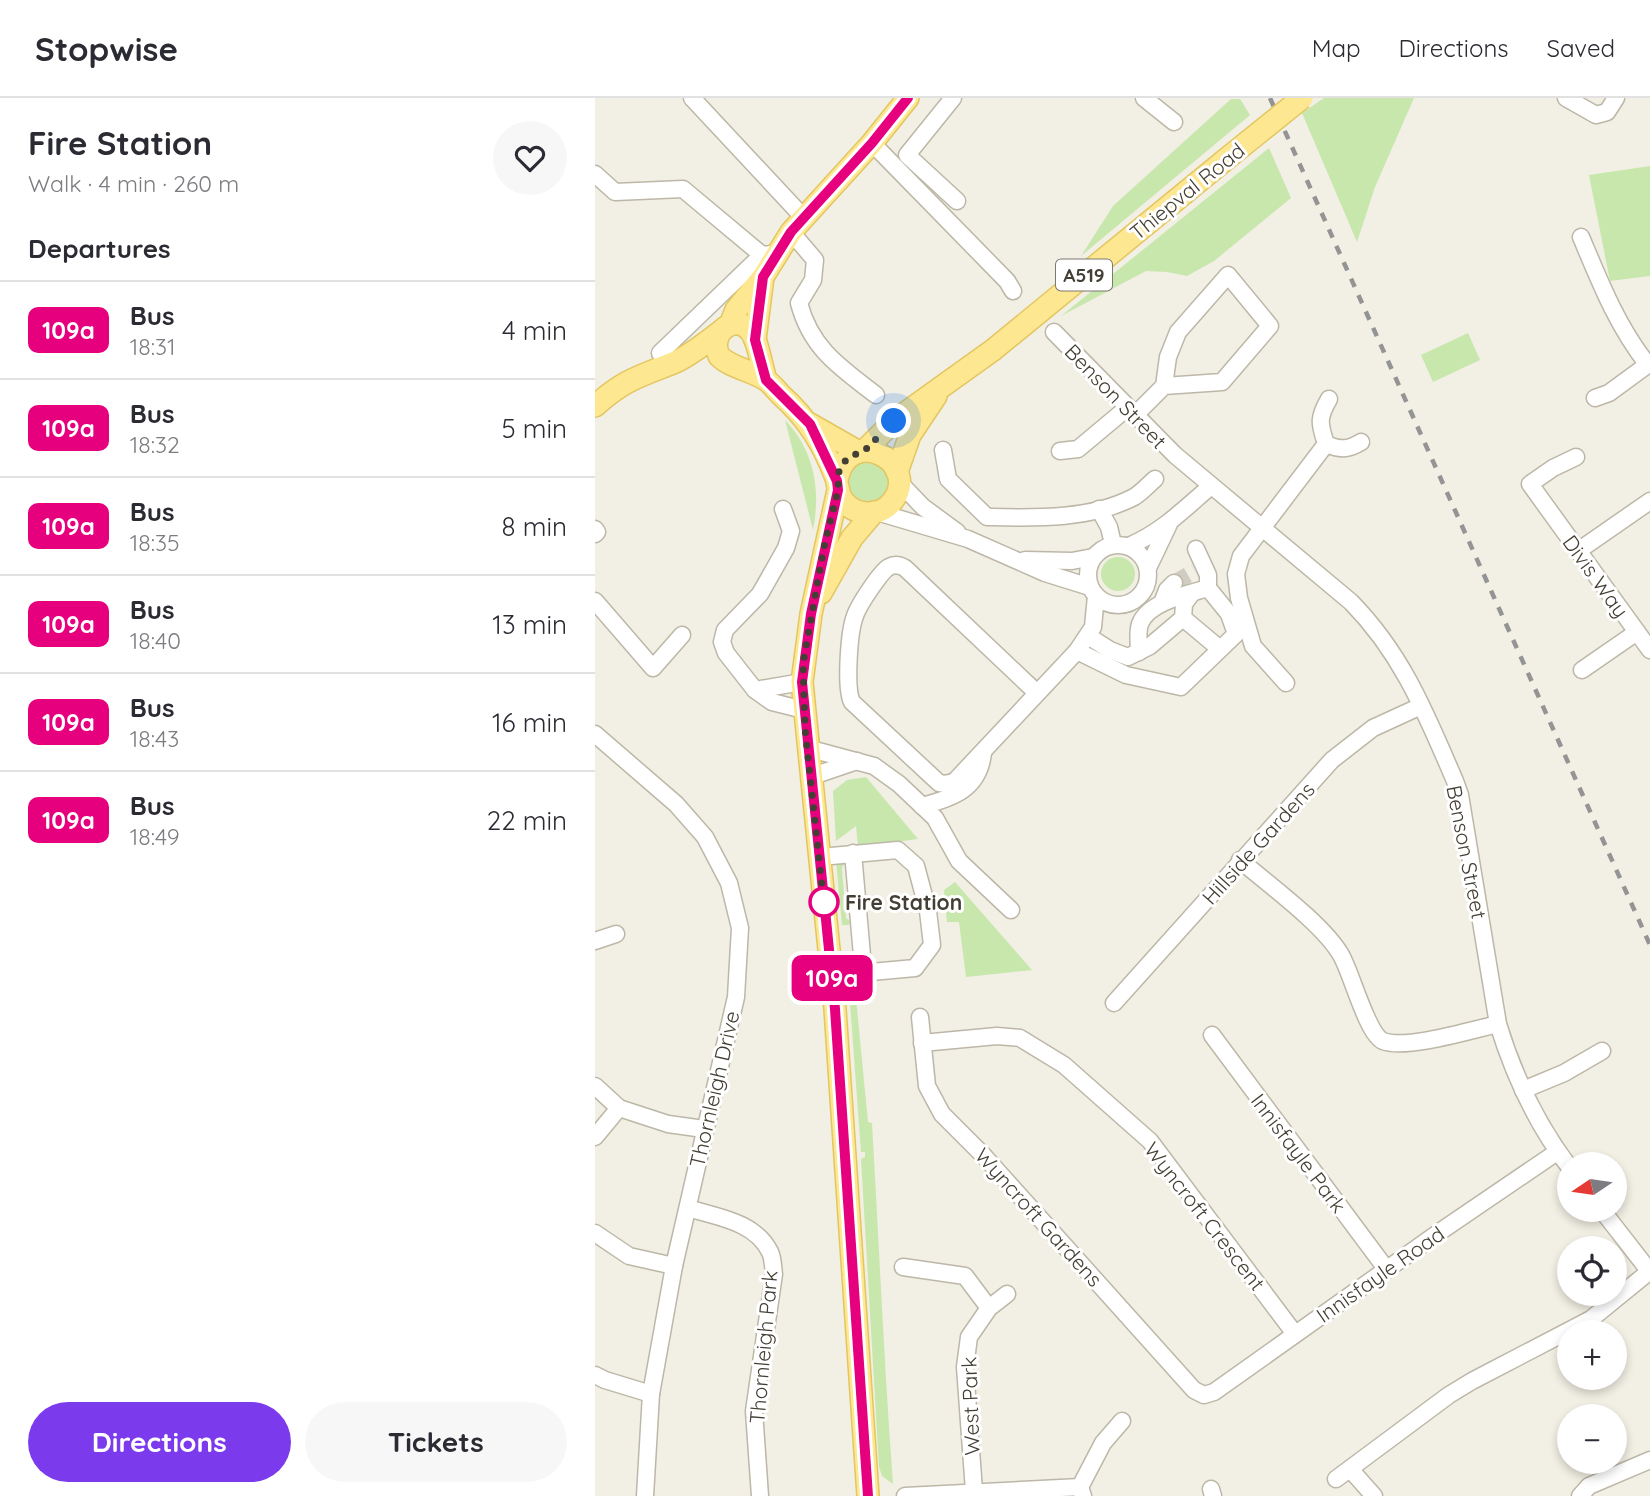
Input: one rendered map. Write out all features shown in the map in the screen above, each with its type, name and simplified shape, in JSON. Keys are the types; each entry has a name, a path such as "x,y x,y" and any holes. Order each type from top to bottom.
{"main road":[{"path":"667,358 732,363 747,361 754,351 763,277 769,254 872,143 908,98"},
{"name":"Thiepval Road","path":"862,452 894,421 993,350 1301,98"},
{"path":"763,277 736,310 716,344 719,356 766,380 810,424 862,452 878,453 886,457 898,477"},
{"path":"595,406 614,389 725,328 744,326 755,342 766,380"},
{"name":"Thiepval Road","path":"898,477 910,435 941,388"},
{"path":"810,424 849,507 858,512 875,512"},
{"name":"A519","path":"862,452 844,462 837,485 811,614 802,682 820,857 844,944 836,1023 868,1496"},
{"name":"A519","path":"811,614 852,538 875,512 893,501 898,477"}],"street":[{"path":"692,98 797,225 815,260 813,280 799,303 803,320 827,357 876,395"},
{"path":"953,98 907,155 957,201"},
{"path":"1144,98 1174,122"},
{"path":"1566,98 1596,115 1607,112 1616,98"},
{"path":"872,143 1007,281 1013,291"},
{"path":"595,174 615,192 683,189 769,254 706,309 667,358"},
{"path":"1581,237 1612,309 1630,342 1649,364 1609,393 1595,398"},
{"path":"1059,451 1078,449 1164,386 1222,382 1270,326 1229,275 1178,332 1168,357 1164,386"},
{"path":"706,309 725,328"},
{"name":"Benson Street","path":"1054,332 1131,412 1211,486 1351,602 1375,627 1407,674 1460,796 1498,1024 1523,1090 1557,1152"},
{"path":"1329,399 1320,414 1320,426 1326,444 1337,449 1350,448 1361,442"},
{"path":"1286,683 1253,646 1239,598 1236,574 1241,556 1326,444"},
{"path":"943,450 948,479 987,517 1045,517 1099,509 1135,497 1154,479"},
{"name":"Divis Way","path":"1576,457 1553,468 1530,484 1650,650"},
{"path":"898,477 923,507 968,540"},
{"path":"1124,605 1104,602 1093,591 1087,577 1093,557 1099,551 1147,538 1169,524 1211,486"},
{"path":"1578,551 1650,502"},
{"path":"783,509 791,531 786,548 760,594 725,630 722,642 726,653 755,690 772,702 804,710"},
{"path":"1099,509 1121,545 1141,555 1148,568"},
{"path":"875,512 968,540 1093,591"},
{"path":"1037,693 899,565 889,567 883,573 859,608 853,623 849,690 852,702 939,783 955,782 1077,651 1090,631 1141,595 1148,578 1148,568 1169,524"},
{"path":"1077,651 1126,675 1181,687 1236,634 1229,614 1208,588 1208,575 1200,569 1196,549"},
{"path":"1012,559 1072,561 1093,557"},
{"path":"1162,603 1167,590 1174,583"},
{"path":"1139,652 1140,625 1144,618 1162,603 1208,588"},
{"path":"1090,631 1093,591"},
{"path":"1090,631 1110,650 1128,657 1150,646 1183,618 1184,604 1192,593"},
{"path":"595,601 653,668 682,635"},
{"path":"1183,618 1220,649"},
{"path":"1582,670 1637,632"},
{"path":"755,690 802,682"},
{"name":"Hillside Gardens","path":"1114,1003 1332,760 1373,728 1421,706"},
{"name":"Thornleigh Drive","path":"595,734 676,804 705,837 729,883 740,928 736,997 674,1266 651,1394 645,1496"},
{"path":"807,748 874,766 899,784 935,818 959,861 1011,910"},
{"path":"922,806 960,794 981,769 984,751"},
{"path":"810,777 857,761"},
{"path":"820,857 853,853 898,850 916,866 928,911 932,945 915,968 871,972 863,967 844,944 853,853"},
{"path":"1240,860 1321,931 1340,953 1354,980 1367,1021 1378,1039 1390,1044 1412,1042 1498,1024"},
{"path":"595,941 616,934"},
{"name":"Wyncroft Gardens","path":"920,1017 927,1086 943,1114 1194,1390 1204,1395"},
{"name":"Innisfayle Park","path":"1212,1035 1387,1270"},
{"name":"Wyncroft Crescent","path":"922,1043 997,1036 1020,1038 1065,1065 1150,1141 1295,1334"},
{"path":"1523,1090 1564,1073 1602,1051"},
{"path":"595,1086 619,1108 669,1124 704,1129"},
{"path":"595,1137 619,1108"},
{"name":"Innisfayle Road","path":"1204,1395 1214,1392 1557,1152"},
{"name":"Thornleigh Park","path":"688,1208 743,1225 757,1234 770,1252 774,1274 754,1411 760,1496"},
{"path":"1336,1479 1449,1395 1591,1319 1650,1272 1611,1222"},
{"path":"595,1233 629,1256 674,1266"},
{"path":"903,1267 965,1276 989,1308"},
{"name":"West Park","path":"974,1491 965,1367 969,1337 989,1308 1007,1294"},
{"path":"598,1383 651,1394"},
{"path":"905,1496 974,1491 1081,1492 1103,1443 1122,1421"},
{"path":"1580,1496 1589,1486 1650,1460"},
{"path":"1350,1469 1374,1496"}],"green space":[{"path":"1324,98 1414,98 1375,187 1357,242 1302,113"},
{"path":"1231,99 1240,99 1250,115 1081,256 1113,206"},
{"path":"1269,148 1291,198 1214,261 1187,276 1146,271 1061,316"},
{"path":"1650,166 1650,276 1610,281 1589,175"},
{"path":"1468,333 1480,360 1433,382 1421,355"},
{"path":"785,420 803,444 813,471 816,500 813,530"},
{"path":"861,459 889,468 891,490 875,504 858,500 849,489 846,476"},
{"path":"1118,557 1130,562 1135,574 1130,586 1118,591 1106,586 1101,574 1106,562"},
{"path":"866,777 918,839 858,847 856,826 836,841 833,791 847,780"},
{"path":"836,861 844,862 842,869 846,918 851,922 848,925 842,925"},
{"path":"955,882 1032,970 966,977 959,922 947,922 944,890"},
{"path":"855,988 868,1122 872,1123 893,1484 882,1476 879,1467 861,1159 865,1157 865,1152 861,1152 849,989"}],"tunnel":[{"path":"1174,583 1195,571"}],"railway":[{"path":"1270,98 1650,945"}],"bus line":[{"name":"109a","path":"868,1496 835,1009 802,682 811,614 838,490 837,481 810,424 766,380 755,340 763,277 768,266 791,232 872,143 908,98"}],"place":[{"name":"Fire Station","path":"824,902"}],"route":[{"path":"824,902 824,905 805,729 803,663 824,547 838,490 839,471 844,462 864,451 894,421"}]}
